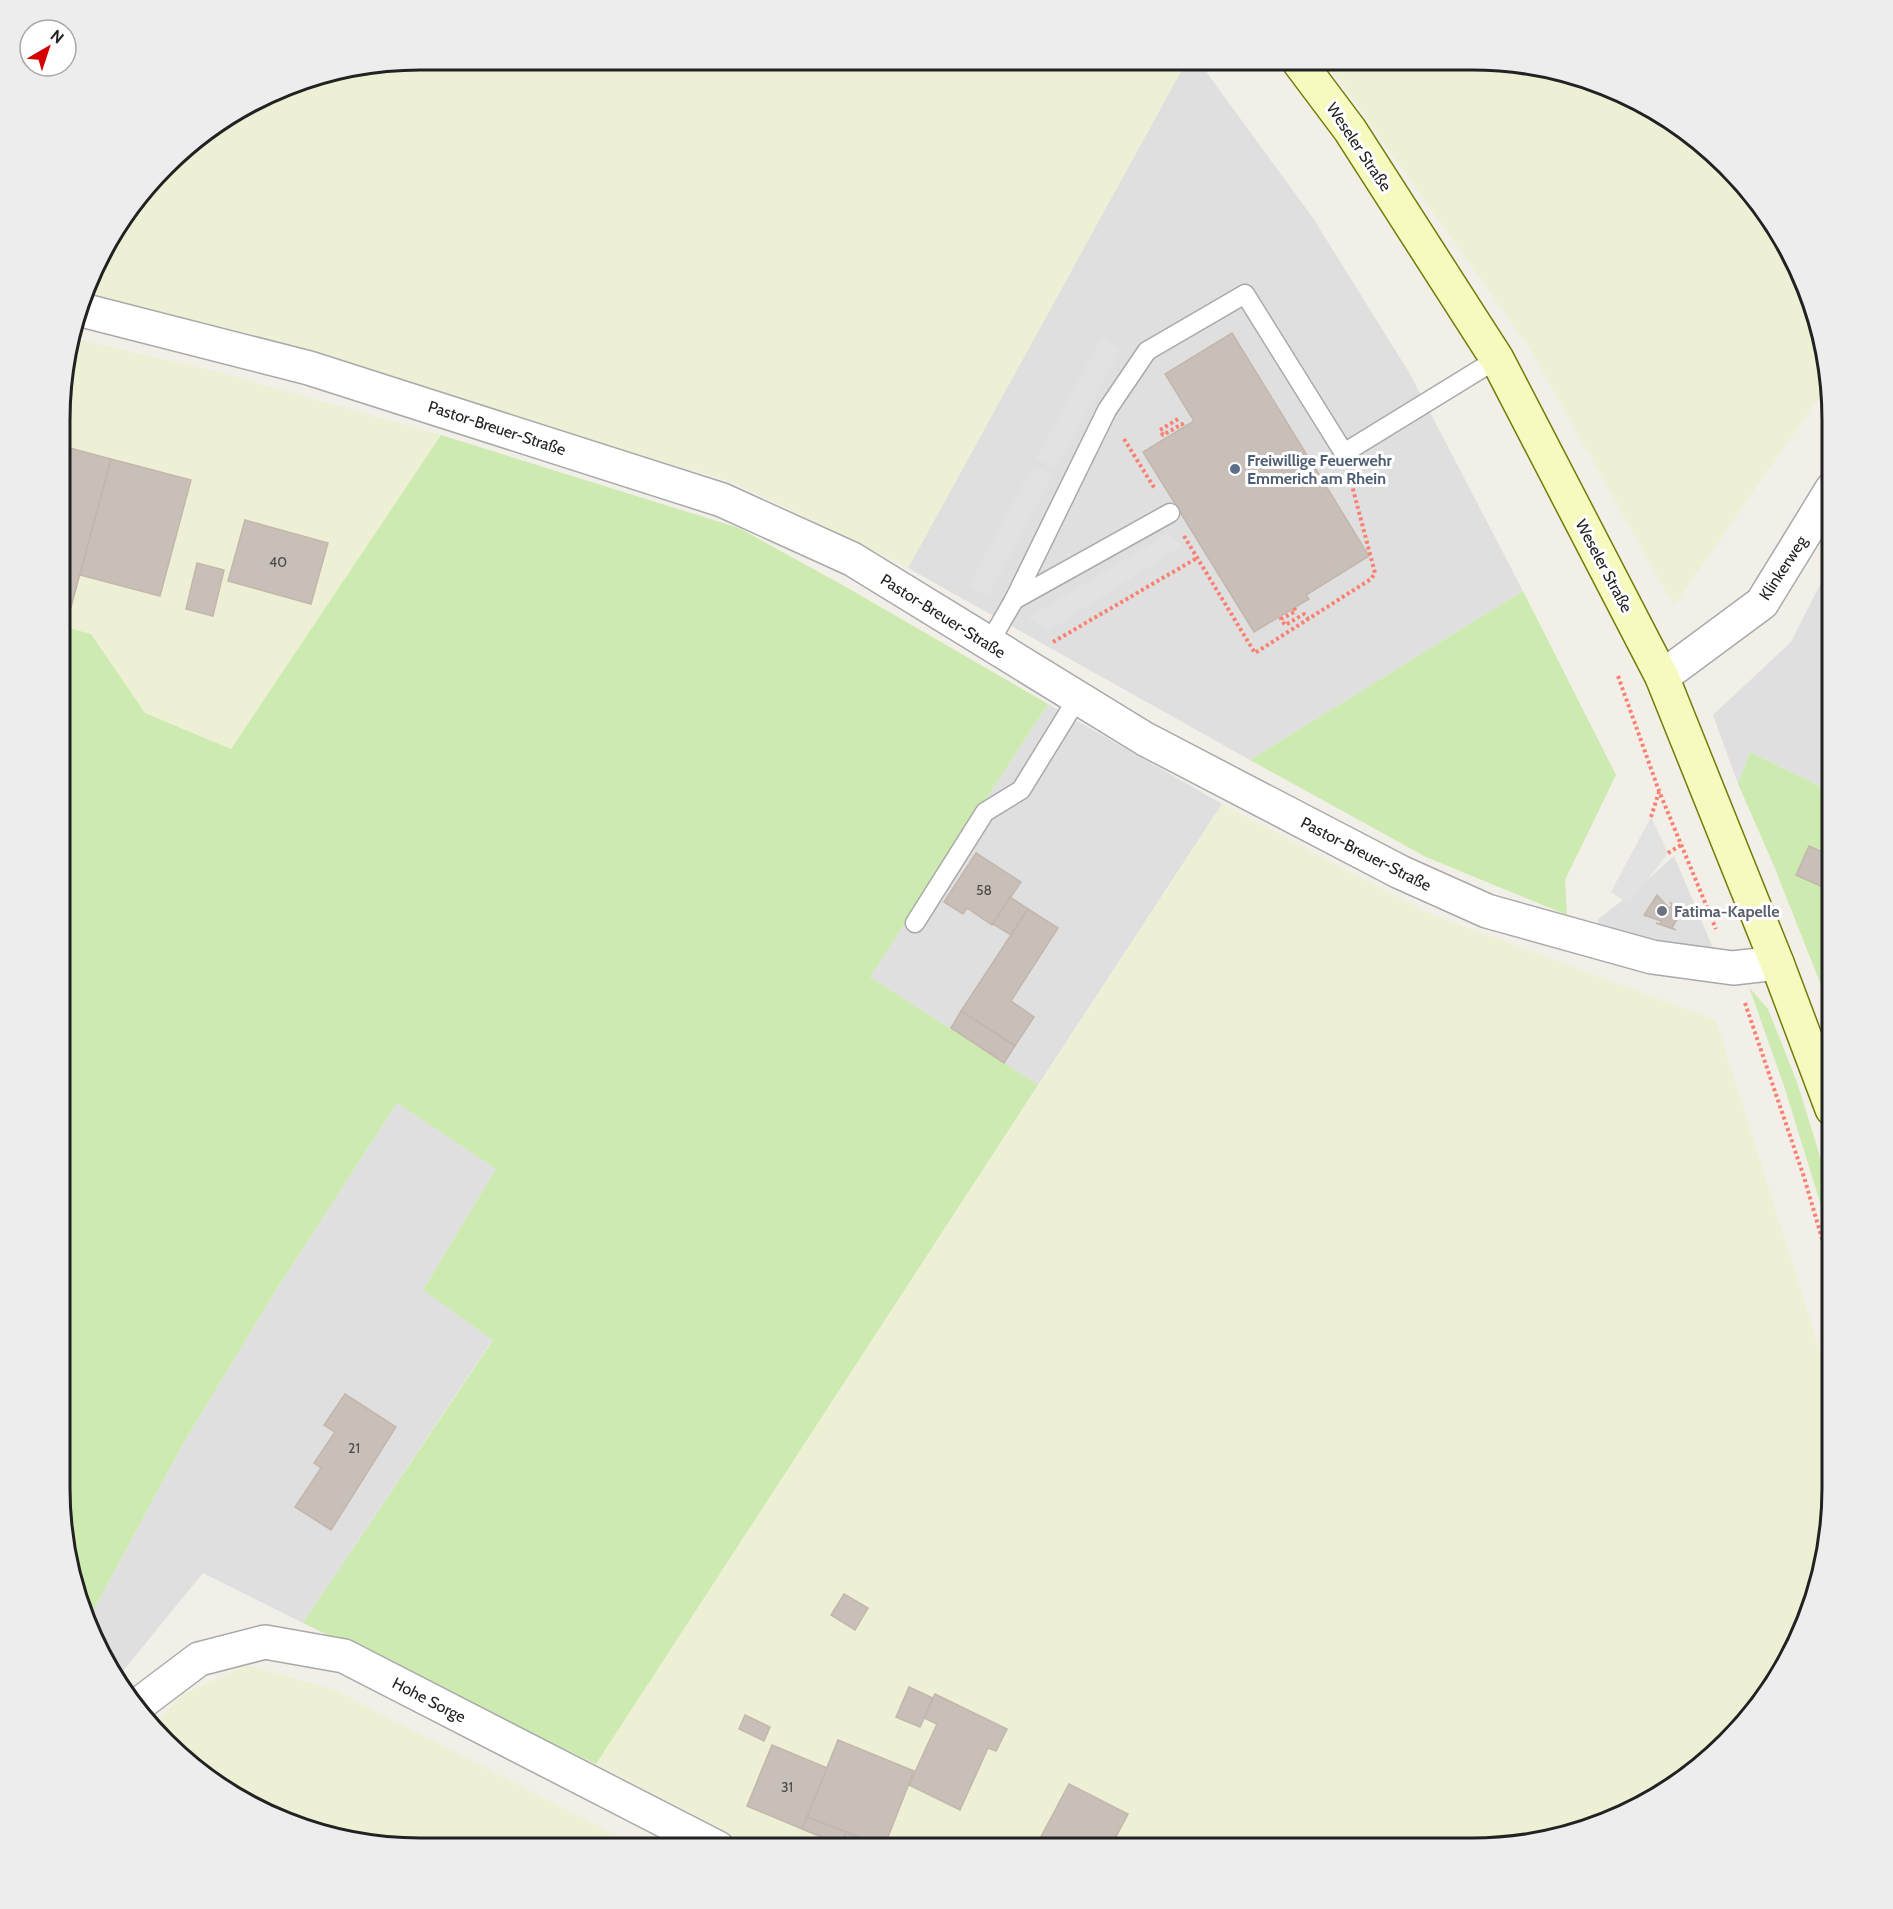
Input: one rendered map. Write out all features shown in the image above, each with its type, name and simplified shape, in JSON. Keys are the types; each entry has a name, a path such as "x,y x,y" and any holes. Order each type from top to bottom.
{"main road":[{"name":"Weseler Straße","path":"1305,70 1350,130 1497,359 1662,677 1778,963 1822,1082"}],"street":[{"name":"Pastor-Breuer-Straße","path":"88,312 309,368 722,500 852,559 988,645 1145,739 1400,873 1487,911 1652,957 1733,968 1778,963"},
{"name":"Klinkerweg","path":"1662,677 1762,603 1822,505"},
{"name":"Hohe Sorge","path":"143,1701 199,1659 265,1642 344,1656 699,1838"}],"lane":[{"path":"988,645 1014,600 1107,410 1147,351 1245,294 1344,453 1497,359"},
{"path":"1014,600 1170,513"},
{"path":"915,923 985,812 1021,790 1077,699"}],"path":[{"path":"1107,410 1255,653 1371,579 1375,573 1344,453"},
{"path":"1178,419 1160,430 1163,435 1182,424 1184,427"},
{"path":"1026,667 1035,652 1197,558"},
{"path":"1294,608 1296,611 1281,619 1285,625 1304,614 1308,619"},
{"path":"1616,669 1659,791 1733,968 1804,1177 1822,1239"},
{"path":"1651,817 1659,791"},
{"path":"1668,853 1681,845"}],"shaded area":[{"path":"1182,70 1205,70 1313,218 1410,374 1523,591 1250,760 908,568"},
{"path":"1101,338 1121,349 1056,469 1036,459"},
{"path":"1033,465 1053,475 988,596 969,585"},
{"path":"1168,533 1182,546 1047,632 1028,617"},
{"path":"1822,581 1822,787 1750,752 1738,784 1713,715 1791,642"},
{"path":"1048,704 1222,804 1038,1085 870,977"},
{"path":"1651,817 1668,853 1629,904 1611,892"},
{"path":"1674,856 1713,948 1698,952 1599,927 1598,919 1635,891"},
{"path":"397,1103 496,1169 423,1290 493,1339 303,1623 203,1573 123,1671 93,1611 184,1442 276,1290"}],"green space":[{"path":"421,70 1182,70 908,568 735,483 289,351 90,304 117,246 130,226 157,190 190,157 246,117 287,97 330,82 375,73"},
{"path":"1332,70 1472,70 1518,73 1563,82 1606,97 1647,117 1667,130 1703,157 1736,190 1776,246 1796,287 1811,330 1822,394 1674,606 1530,349"},
{"path":"80,340 219,372 441,435 231,749 144,713 91,634 70,628 70,421 73,375"},
{"path":"441,435 739,528 1048,704 870,977 1038,1085 596,1764 303,1623 493,1340 423,1290 496,1169 397,1103 276,1290 184,1442 93,1611 89,1601 73,1534 70,1488 70,628 91,634 145,713 231,749"},
{"path":"1523,591 1616,775 1565,880 1567,915 1426,857 1250,760"},
{"path":"1750,752 1822,787 1822,988 1774,866 1738,784"},
{"path":"1222,804 1426,912 1716,1020 1822,1357 1822,1511 1811,1579 1796,1622 1776,1663 1736,1719 1703,1752 1667,1779 1627,1802 1585,1820 1540,1832 1495,1838 738,1838 596,1764"},
{"path":"1749,987 1768,1009 1797,1082 1822,1163 1822,1209 1784,1086"},
{"path":"247,1665 335,1690 622,1838 398,1838 353,1832 308,1820 246,1792 208,1766 173,1736 159,1721 181,1695"}],"building":[{"name":"Freiwillige Feuerwehr Emmerich am Rhein","path":"1232,333 1369,556 1306,595 1309,599 1254,632 1143,452 1194,421 1165,374"},
{"path":"70,448 111,459 70,611"},
{"path":"111,459 191,480 160,596 80,575"},
{"path":"245,520 328,543 311,604 228,581"},
{"path":"197,563 224,570 213,616 186,609"},
{"path":"1809,846 1822,852 1822,887 1796,875"},
{"path":"976,853 1021,882 992,925 967,908 963,914 944,902"},
{"name":"Fatima-Kapelle","path":"1657,895 1669,908 1672,906 1670,902 1684,918 1680,916 1676,921 1672,928 1676,930 1656,923 1660,924 1661,921 1644,915"},
{"path":"1010,897 1028,909 1011,935 993,924"},
{"path":"1028,909 1058,928 1011,1001 1034,1017 1015,1046 961,1011"},
{"path":"961,1011 1015,1046 1004,1063 951,1028"},
{"path":"345,1394 396,1427 331,1530 295,1507 321,1468 314,1463 335,1432 324,1425"},
{"path":"844,1594 868,1608 855,1630 831,1615"},
{"path":"909,1687 933,1698 920,1727 896,1717"},
{"path":"935,1694 1007,1729 996,1751 988,1748 960,1810 909,1785 937,1724 924,1718"},
{"path":"745,1715 770,1727 764,1741 739,1729"},
{"path":"838,1740 914,1771 888,1838 861,1838 807,1817"},
{"path":"772,1745 827,1768 802,1829 747,1806"},
{"path":"1069,1784 1128,1814 1115,1838 1040,1838"},
{"path":"807,1817 846,1832 844,1838 824,1838 802,1829"},
{"path":"846,1832 861,1838 844,1838"}],"place":[{"name":"Freiwillige Feuerwehr Emmerich am Rhein","path":"1235,469"},
{"name":"Fatima-Kapelle","path":"1662,911"}]}
